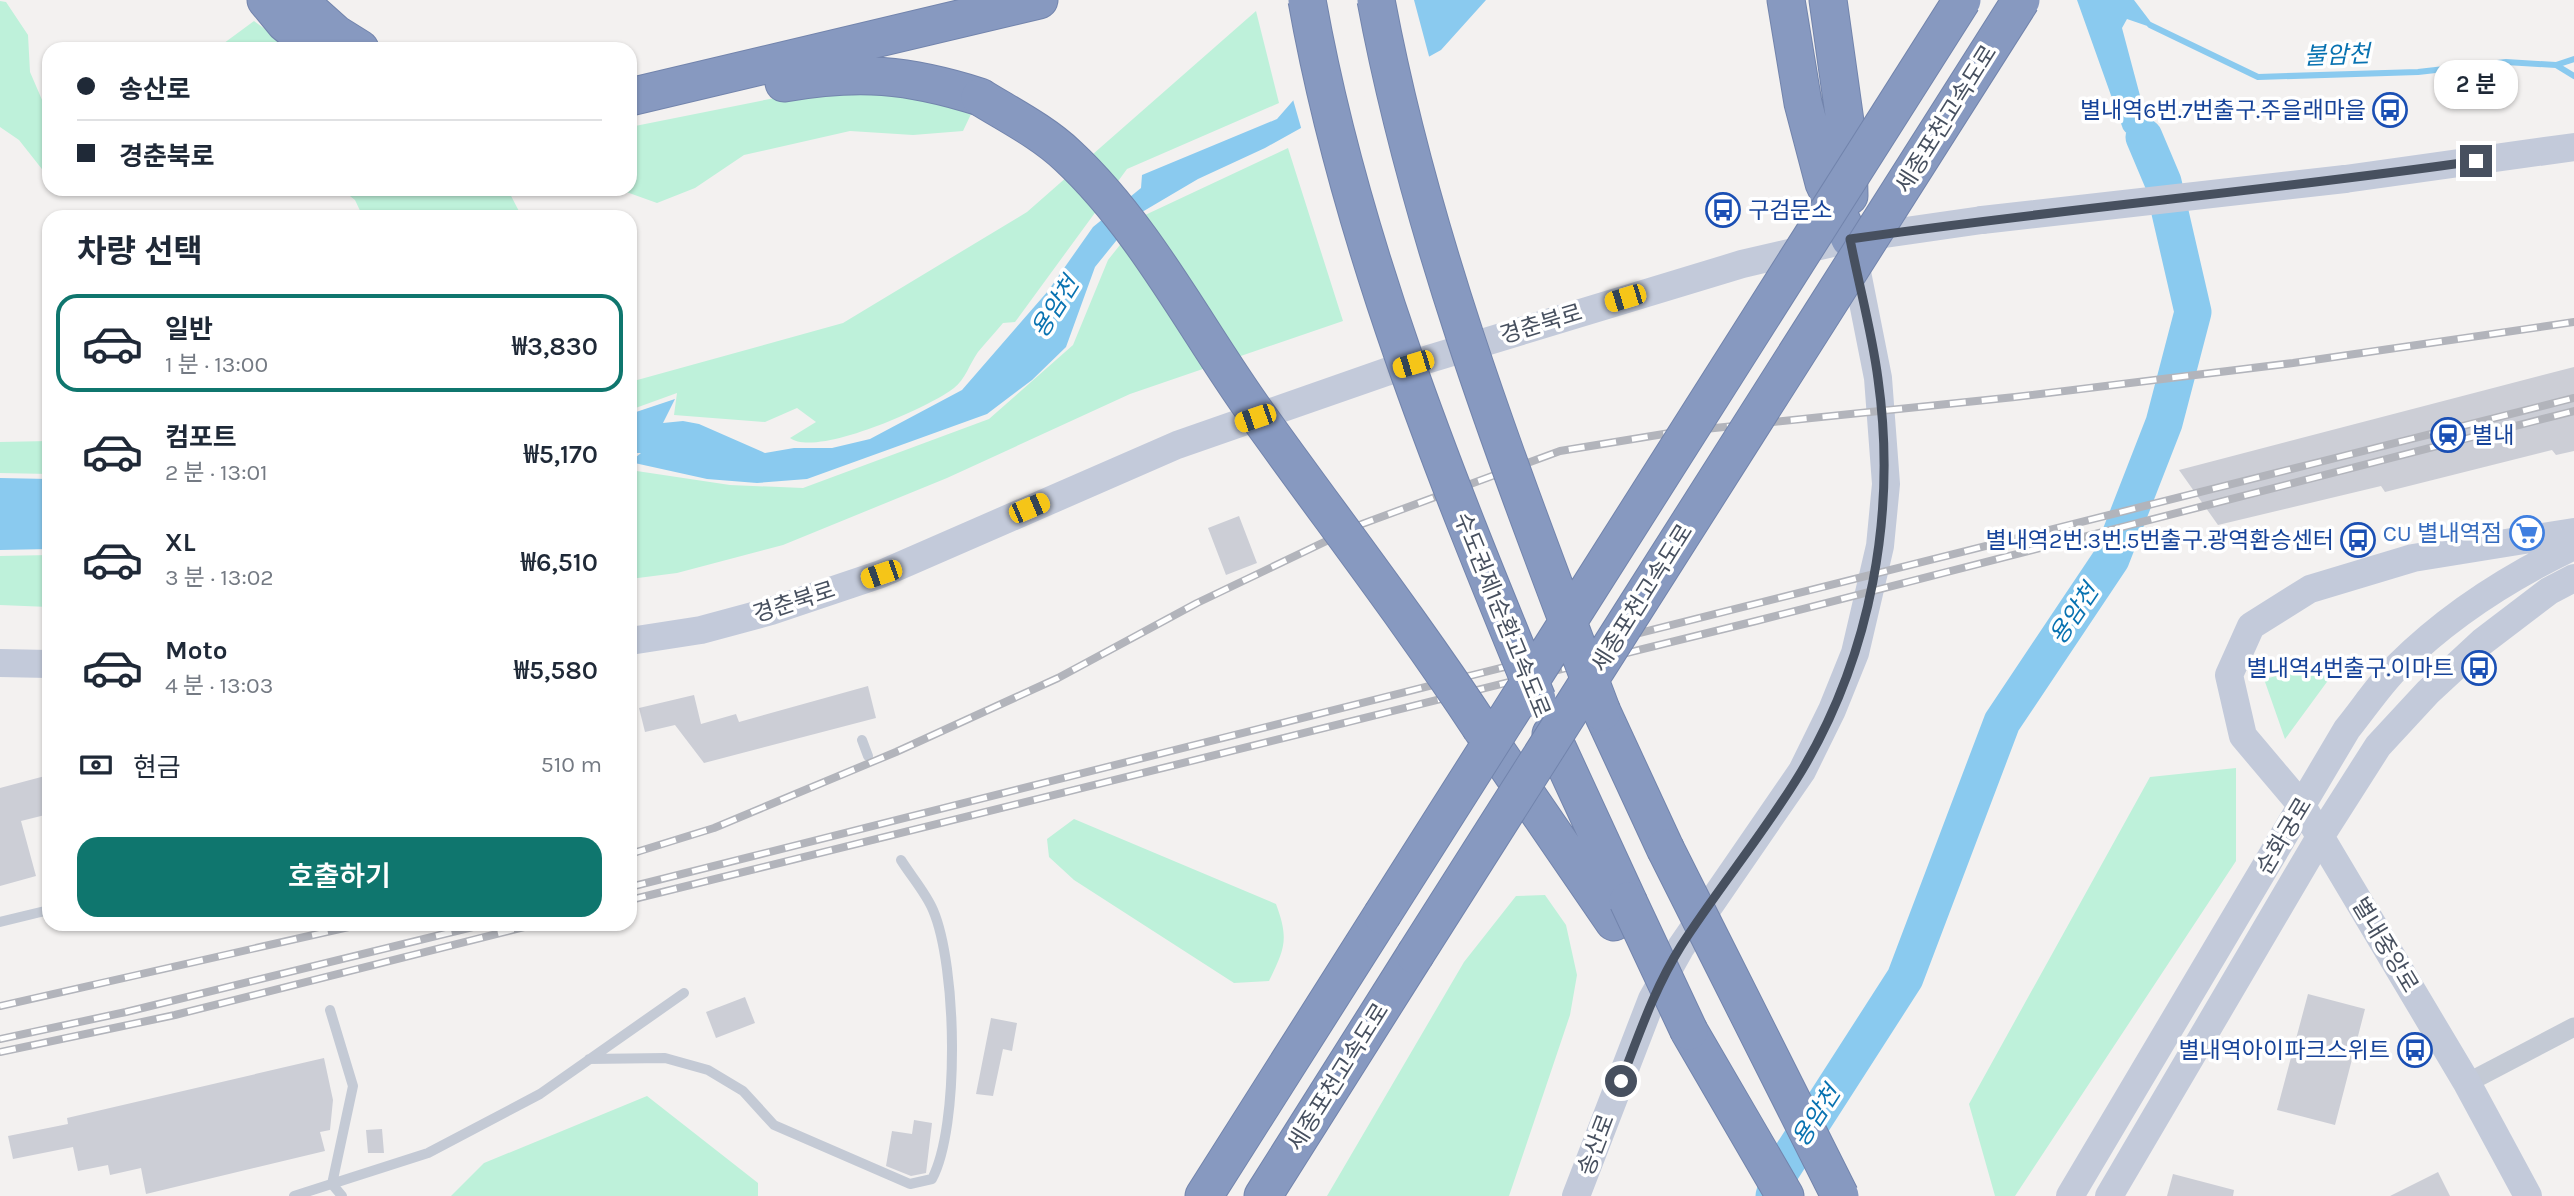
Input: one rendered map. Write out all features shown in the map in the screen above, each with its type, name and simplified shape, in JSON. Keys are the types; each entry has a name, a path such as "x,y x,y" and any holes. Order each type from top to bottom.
{"highway":[{"path":"266,0 285,23 308,42"},
{"path":"298,0 349,42"},
{"path":"637,95 1039,0"},
{"name":"수도권제1순환고속도로","path":"1307,0 1326,99 1366,238 1443,470 1621,911 1785,1196"},
{"path":"1376,0 1407,146 1430,225 1500,440 1602,712 1665,848 1840,1196"},
{"path":"1786,0 1803,103 1824,183 1850,239"},
{"path":"1828,0 1848,143 1850,239"},
{"path":"1204,1196 1962,0"},
{"name":"세종포천고속도로","path":"1263,1196 2021,0"},
{"path":"637,102 744,90 823,76 885,75 933,82 980,97 1066,154 1095,184 1152,258 1237,387 1329,516 1415,628 1481,728 1621,911"}],"street":[{"name":"경춘북로","path":"637,640 713,627 881,574 1177,445 1386,372 1742,264 1850,239 1982,220 2345,179 2574,147"},
{"name":"송산로","path":"1576,1196 1652,999 1681,947 1802,771 1832,710 1855,653 1880,546 1886,484 1878,378 1850,239"},
{"name":"별내중앙로","path":"2528,1196 2467,1083 2302,806 2244,736 2230,675 2251,626 2310,589 2413,558 2574,532"},
{"name":"순화궁로","path":"2070,1196 2347,729 2396,667 2459,611 2532,566 2574,547"},
{"name":"순화궁로","path":"2109,1196 2320,836 2378,746 2428,692 2482,642 2549,590 2574,578"},
{"path":"0,663 42,664"},
{"path":"2467,1083 2574,1027"}],"lane":[{"path":"862,740 868,756"},
{"path":"589,1059 665,1058 708,1070 744,1091 774,1125 909,1184 932,1179 942,1161 953,1052 948,964 933,909 901,860"},
{"path":"0,922 42,912"},
{"path":"294,1196 428,1153 540,1094 684,993"},
{"path":"330,1010 354,1086 332,1184"},
{"path":"332,1184 342,1196"}],"green space":[{"path":"0,1 6,2 28,35 30,72 42,100 42,169 19,140 0,127"},
{"path":"1256,11 1279,103 1127,169 1015,322 1003,323 978,352 954,388 922,407 873,428 823,441 804,442 790,438 816,422 797,408 765,422 674,415 677,393 637,407 637,380 843,323 1027,212"},
{"path":"254,21 282,42 226,42"},
{"path":"835,86 932,99 972,112 963,131 913,135 850,131 744,155 695,188 657,203 637,196 637,126"},
{"path":"1288,148 1343,321 1130,394 947,478 783,545 677,573 637,578 637,471 730,485 803,488 989,419 1073,345 1108,260 1143,216"},
{"path":"350,196 511,196 518,210 360,210"},
{"path":"42,441 42,474 0,473 0,442"},
{"path":"42,555 42,607 0,605 0,556"},
{"path":"2343,660 2285,739 2264,679"},
{"path":"2236,768 2236,861 2015,1196 1995,1196 1969,1104 2150,777"},
{"path":"1074,819 1276,904 1284,935 1282,951 1269,981 1234,983 1074,880 1049,857 1047,839"},
{"path":"1545,895 1566,925 1577,975 1570,1015 1509,1196 1327,1196 1464,962 1516,896"},
{"path":"647,1096 758,1183 758,1196 451,1196 484,1163"}],"water":[{"path":"1381,0 1486,0 1441,50 1265,148 1198,179 1137,215 1095,267 1066,347 1032,380 987,414 807,479 757,483 707,479 637,464 637,456 641,453 637,453 637,412 675,399 663,423 683,421 699,424 765,453 794,448 832,448 870,439 962,390 1048,291 1093,227 1141,188 1142,175 1277,119"},
{"path":"2077,0 2134,0 2156,29 2127,19 2122,28 2163,182 2123,129"},
{"path":"0,478 42,479 42,549 0,550"}],"pier":[{"path":"1377,0 1414,0 1430,60 1302,131 1292,96"},
{"path":"2153,129 2166,181 2163,186 2122,133"}],"building":[{"path":"2574,367 2574,451 2556,455 2552,450 2385,492 2381,486 2218,525 2179,470"},
{"path":"1239,516 1257,563 1226,575 1208,528"},
{"path":"868,686 876,718 704,763 675,725 645,732 639,708 694,695 701,724 736,714 739,722"},
{"path":"42,777 42,816 21,821 36,876 0,886 0,788"},
{"path":"2308,994 2365,1009 2335,1125 2277,1110"},
{"path":"745,997 755,1023 716,1038 706,1012"},
{"path":"991,1018 1017,1023 1012,1051 1003,1049 993,1096 976,1094"},
{"path":"324,1058 333,1100 330,1130 320,1132 325,1151 146,1194 141,1168 110,1175 108,1165 78,1171 73,1147 13,1159 8,1136 68,1124 67,1118"},
{"path":"914,1120 932,1123 926,1173 911,1176 886,1166 892,1131 912,1134"},
{"path":"382,1129 384,1153 368,1153 366,1130"},
{"path":"2438,1172 2450,1196 2390,1196"},
{"path":"2173,1174 2234,1190 2233,1196 2167,1196"}],"waterway":[{"name":"불암천","path":"2150,25 2258,77 2418,72 2506,62 2556,65 2574,76"},
{"path":"2556,65 2574,59"},
{"name":"용암천","path":"1774,1196 1781,1171 1905,978 2002,722 2111,559 2164,423 2193,312 2163,182 2144,137"}],"railway":[{"path":"637,852 714,828 896,752 1058,678 1197,603 1362,524 1560,451 1676,432 2015,397 2293,363 2574,322"},
{"path":"637,885 2574,398"},
{"path":"637,898 1756,621 2574,411"},
{"path":"0,1006 331,931"},
{"path":"0,1039 126,1012 456,931"},
{"path":"0,1052 175,1015 508,931"}],"place":[{"name":"별내역6번.7번출구.주을래마을","path":"2390,110"},
{"name":"구검문소","path":"1723,210"},
{"name":"별내","path":"2448,435"},
{"name":"CU 별내역점","path":"2527,533"},
{"name":"별내역2번.3번.5번출구.광역환승센터","path":"2358,540"},
{"name":"별내역4번출구.이마트","path":"2479,668"},
{"name":"별내역아이파크스위트","path":"2415,1050"}],"route":[{"path":"1621,1081 1652,999 1681,947 1802,771 1832,710 1855,653 1867,610 1880,546 1886,484 1878,378 1850,239 1982,220 2379,175 2476,161"}]}
